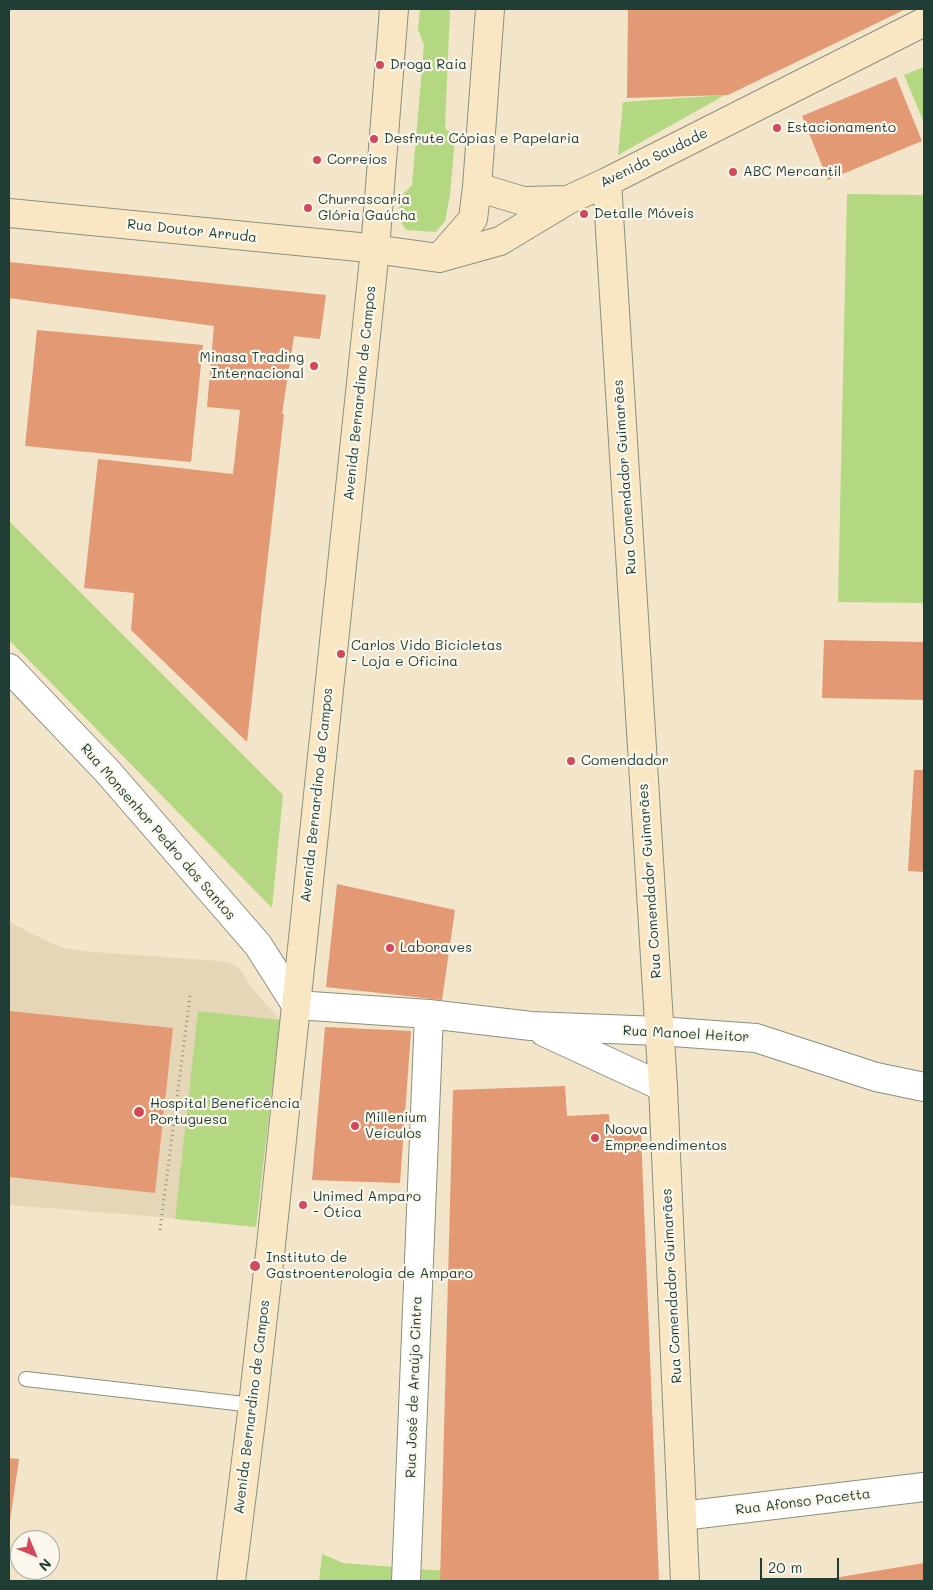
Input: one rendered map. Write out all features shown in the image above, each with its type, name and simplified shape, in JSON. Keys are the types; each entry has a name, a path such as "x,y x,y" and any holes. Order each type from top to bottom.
{"street":[{"name":"Avenida Bernardino de Campos","path":"231,1581 253,1405 375,249 394,9"},
{"path":"439,258 473,219 490,9"},
{"name":"Avenida Saudade","path":"375,249 439,258 500,241 568,200 924,22"},
{"name":"Rua Comendador Guimarães","path":"607,182 660,1031 685,1581"},
{"path":"477,187 522,201 568,200"},
{"name":"Rua Doutor Arruda","path":"9,213 375,249"},
{"name":"Rua Monsenhor Pedro dos Santos","path":"9,668 108,772 258,945 296,1005"},
{"name":"Rua Manoel Heitor","path":"296,1005 429,1014 531,1026 660,1031 756,1038 876,1077 924,1088"},
{"name":"Rua José de Araújo Cintra","path":"406,1581 429,1014"},
{"name":"Rua Manoel Heitor","path":"531,1026 663,1087"},
{"name":"Rua Afonso Pacetta","path":"682,1516 924,1487"}],"lane":[{"path":"26,1379 253,1405"}],"path":[{"path":"160,1230 190,996"}],"shaded area":[{"name":"Hospital Beneficência Portuguesa","path":"9,921 63,948 228,962 242,972 250,986 280,1020 256,1227 9,1205"}],"green space":[{"path":"420,9 450,9 445,128 455,138 450,195 445,221 436,232 406,230 399,219 399,198 412,185 424,45 418,29"},
{"path":"924,67 924,123 904,75"},
{"path":"725,95 618,155 623,102"},
{"path":"847,194 924,195 924,603 838,602"},
{"path":"9,521 283,795 272,908 9,640"},
{"path":"198,1011 280,1020 256,1227 175,1219"},
{"path":"322,1554 343,1563 445,1571 445,1581 319,1581"}],"building":[{"path":"628,9 906,9 728,95 627,98"},
{"path":"896,77 922,141 828,180 802,116"},
{"path":"9,262 326,295 320,339 294,336 282,414 284,414 247,742 131,630 134,593 84,588 98,459 233,474 240,410 207,407 214,326 9,298"},
{"path":"37,330 203,345 191,462 25,446"},
{"path":"824,640 924,642 924,700 822,698"},
{"path":"914,770 924,770 924,872 908,871"},
{"name":"Laboraves","path":"337,884 455,910 442,1000 326,987"},
{"path":"9,1011 173,1028 155,1193 9,1177"},
{"path":"325,1027 411,1031 400,1183 312,1180"},
{"path":"565,1086 567,1116 609,1114 610,1132 641,1133 659,1581 440,1581 453,1090"},
{"path":"9,1458 19,1459 10,1521 9,1521"},
{"path":"924,1563 924,1581 834,1581 834,1578"}],"place":[{"name":"Droga Raia","path":"380,65"},
{"name":"Estacionamento","path":"777,128"},
{"name":"Desfrute Cópias e Papelaria","path":"374,139"},
{"name":"Correios","path":"317,160"},
{"name":"ABC Mercantil","path":"733,172"},
{"name":"Churrascaria Glória Gaúcha","path":"308,208"},
{"name":"Detalle Móveis","path":"584,214"},
{"name":"Minasa Trading Internacional","path":"314,366"},
{"name":"Carlos Vido Bicicletas - Loja e Oficina","path":"341,654"},
{"name":"Comendador","path":"571,761"},
{"name":"Laboraves","path":"390,948"},
{"name":"Hospital Beneficência Portuguesa","path":"139,1112"},
{"name":"Millenium Veículos","path":"355,1126"},
{"name":"Noova Empreendimentos","path":"595,1138"},
{"name":"Unimed Amparo - Ótica","path":"303,1205"},
{"name":"Instituto de Gastroenterologia de Amparo","path":"255,1266"}]}
